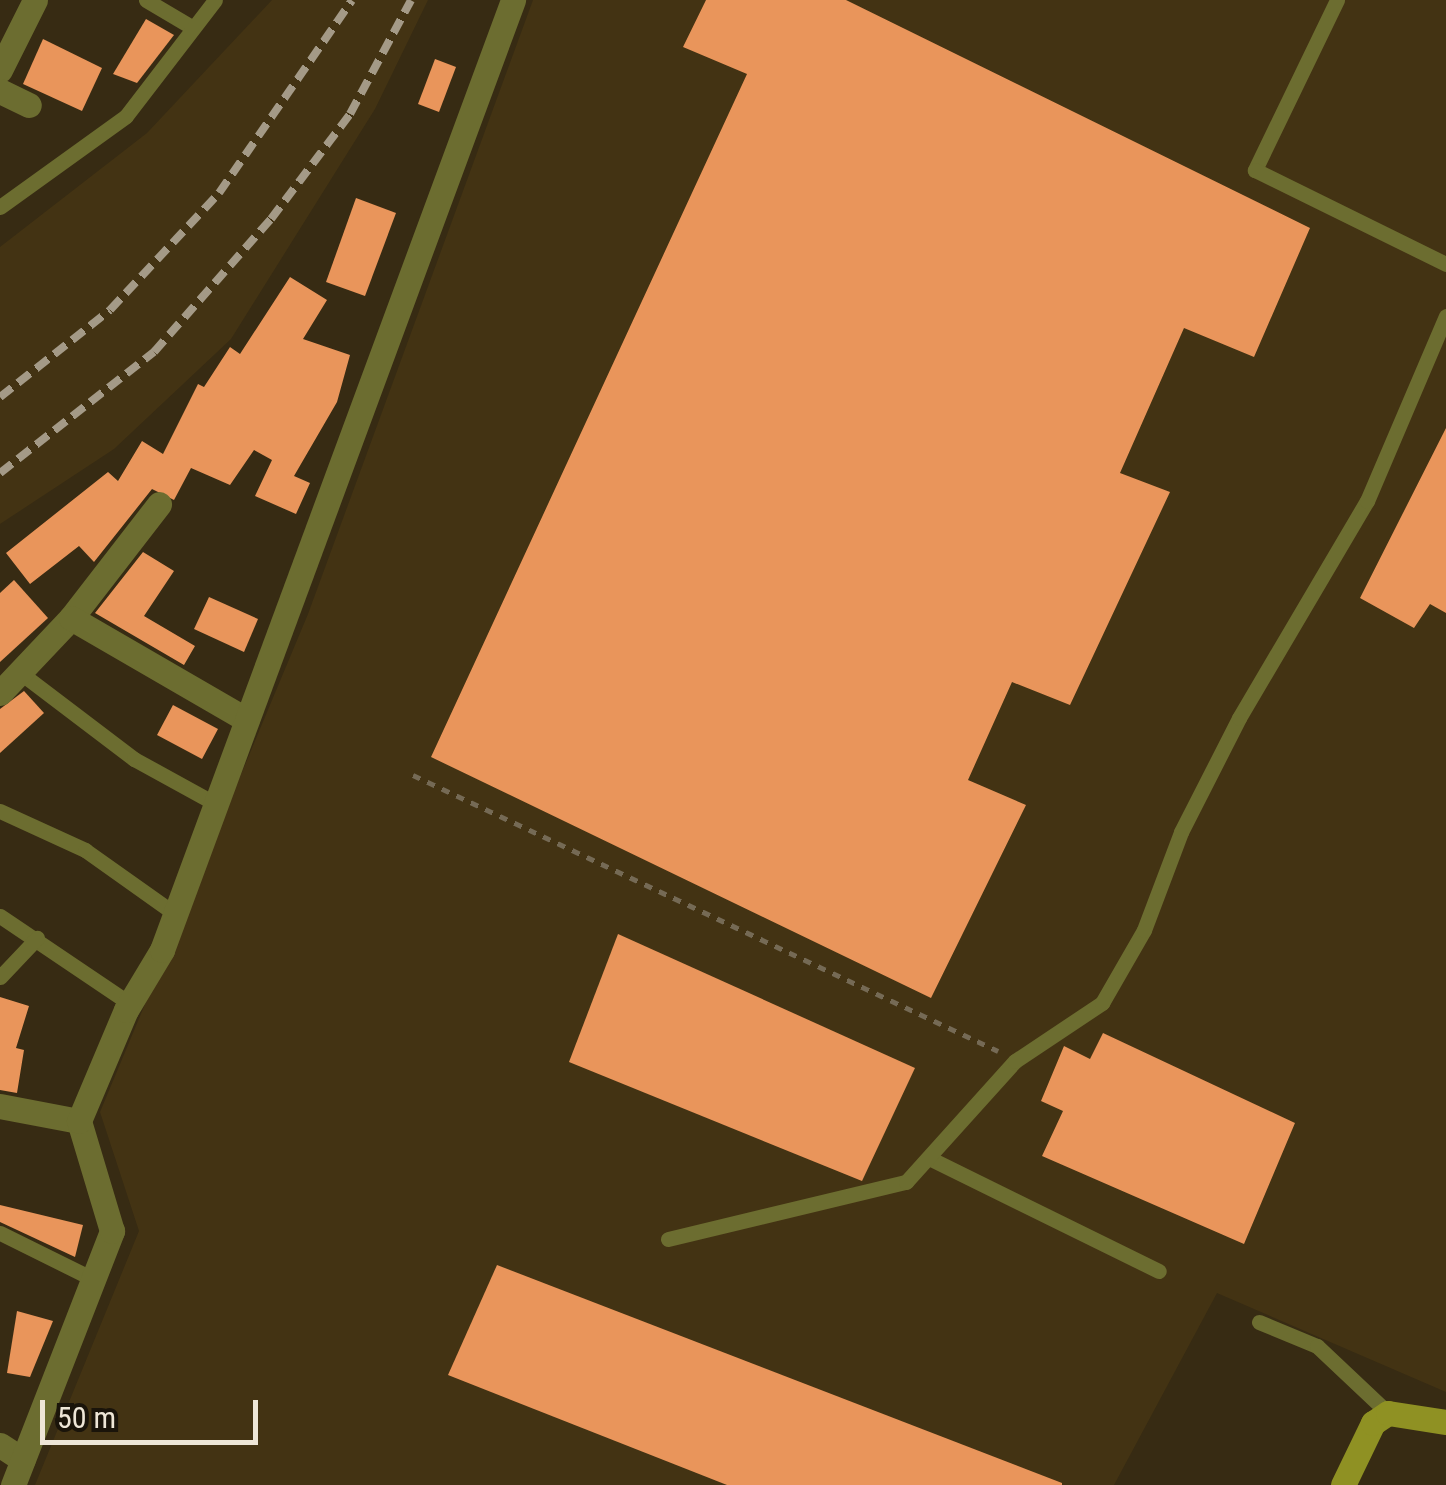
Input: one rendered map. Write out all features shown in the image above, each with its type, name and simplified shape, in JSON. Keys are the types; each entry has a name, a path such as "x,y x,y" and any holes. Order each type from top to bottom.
{"street":[{"path":"0,70 35,0"},
{"path":"13,1485 112,1232 79,1120 130,1003 175,914 513,0"},
{"path":"0,91 29,106"},
{"path":"0,693 71,618 159,504"},
{"path":"71,618 247,720"},
{"path":"0,1106 79,1120"},
{"path":"1343,1485 1373,1422 1388,1414 1446,1422"},
{"path":"0,1445 23,1460"}],"lane":[{"path":"146,0 190,26"},
{"path":"0,207 126,116 190,26 215,0"},
{"path":"1336,0 1255,170 1446,264"},
{"path":"668,1239 906,1182 1015,1061 1102,1003 1144,930 1181,832 1239,718 1367,500 1446,316"},
{"path":"22,674 134,759 216,804"},
{"path":"0,811 85,850 175,914"},
{"path":"0,916 130,1003"},
{"path":"0,977 37,938"},
{"path":"929,1158 1158,1270"},
{"path":"0,1233 95,1280"},
{"path":"1259,1322 1317,1346 1388,1414"}],"path":[{"path":"413,774 1015,1061"}],"shaded area":[{"path":"272,0 428,0 375,109 231,339 114,449 0,524 0,247 147,133"},
{"path":"533,0 1446,0 1446,1392 1217,1293 1114,1485 35,1485 139,1231 100,1112 308,614"}],"building":[{"path":"706,0 846,0 1310,228 1254,357 1184,328 1120,473 1170,492 1070,705 1012,682 968,780 1026,805 931,998 431,757 747,74 683,47"},
{"path":"146,19 174,35 137,83 113,74"},
{"path":"43,39 102,68 82,111 23,84"},
{"path":"435,59 456,67 439,112 418,104"},
{"path":"356,198 396,213 365,296 326,282"},
{"path":"290,277 327,300 303,339 350,355 337,402 294,476 310,483 296,514 255,496 272,460 254,450 230,485 191,468 174,500 152,489 94,562 79,546 30,584 6,553 108,472 118,481 142,441 163,454 198,384 204,387 230,347 240,354"},
{"path":"1446,428 1446,613 1430,604 1414,628 1360,598"},
{"path":"143,552 174,571 144,616 195,646 184,665 95,613"},
{"path":"14,580 48,618 0,662 0,593"},
{"path":"209,597 258,619 244,652 194,629"},
{"path":"24,691 44,713 0,753 0,709"},
{"path":"173,705 218,729 202,759 157,735"},
{"path":"618,934 915,1068 862,1181 569,1062"},
{"path":"0,997 29,1006 16,1048 24,1050 17,1093 0,1090"},
{"path":"1103,1033 1295,1123 1244,1244 1042,1156 1063,1111 1041,1101 1064,1046 1090,1059"},
{"path":"0,1205 83,1225 75,1257 0,1222"},
{"path":"497,1265 1062,1485 727,1485 448,1375"},
{"path":"17,1311 53,1321 30,1377 7,1373"}],"railway":[{"path":"0,397 110,310 219,193 352,0"},
{"path":"0,473 154,352 271,219 350,114 411,0"}]}
